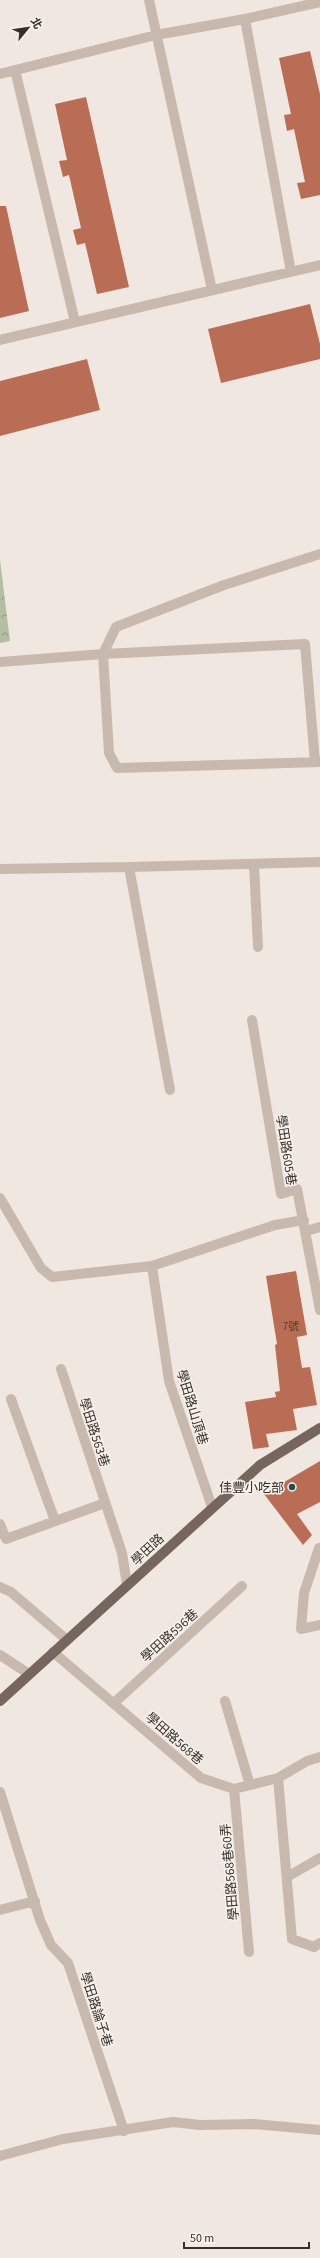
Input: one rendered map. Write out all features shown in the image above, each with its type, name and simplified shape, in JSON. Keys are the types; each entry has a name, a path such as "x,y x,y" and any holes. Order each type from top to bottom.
{"main road":[{"name":"學田路","path":"0,1701 260,1465 320,1428"}],"street":[{"path":"149,0 212,290"},
{"path":"0,74 156,35 245,19 320,2"},
{"path":"245,19 291,272"},
{"path":"15,70 75,322"},
{"path":"0,340 320,265"},
{"path":"0,662 103,654 305,644 317,762 117,768 109,753 103,654 116,627 224,585 320,554"},
{"path":"0,869 129,868 320,862"},
{"path":"254,864 258,947"},
{"path":"129,868 170,1090"},
{"name":"學田路605巷","path":"252,1020 281,1194 297,1189 320,1310"},
{"path":"0,1198 42,1268 52,1277 152,1266 275,1225 304,1220"},
{"path":"306,1231 320,1227"},
{"name":"學田路山頂巷","path":"152,1266 169,1381 212,1507"},
{"name":"學田路563巷","path":"61,1369 122,1553 127,1585"},
{"path":"11,1399 55,1520"},
{"path":"0,1524 6,1539 105,1503"},
{"path":"318,1548 304,1593 301,1629 320,1625"},
{"name":"學田路596巷","path":"114,1703 242,1586"},
{"path":"0,1587 11,1592 67,1640"},
{"name":"學田路568巷","path":"53,1652 201,1778 234,1789"},
{"path":"0,1655 29,1674"},
{"path":"225,1700 250,1785"},
{"path":"234,1789 278,1778 307,1761 320,1757"},
{"path":"278,1778 292,1939 314,1947 320,1943"},
{"name":"學田路568巷60弄","path":"234,1789 249,1952"},
{"name":"學田路論子巷","path":"0,1792 34,1901 51,1945 68,1962 124,2131"},
{"path":"286,1877 320,1858"},
{"path":"0,1910 34,1901"},
{"path":"0,2156 63,2139 124,2131 173,2122 200,2124 254,2124 320,2130"}],"green space":[{"path":"0,560 10,641 0,643"}],"building":[{"path":"310,51 320,94 320,195 301,199 297,183 305,182 294,129 287,131 284,115 291,114 279,58"},
{"path":"86,97 129,287 97,294 85,243 77,245 73,230 81,228 69,175 63,177 59,161 67,160 55,104"},
{"path":"0,206 6,206 29,311 0,318"},
{"path":"310,304 320,344 320,359 221,383 208,329"},
{"path":"87,359 100,410 0,436 0,381"},
{"path":"296,1271 307,1335 297,1337 302,1368 310,1367 317,1405 293,1409 297,1430 266,1434 269,1447 253,1449 245,1402 276,1397 275,1392 280,1391 275,1345 277,1344 266,1276"},
{"path":"320,1461 320,1502 297,1514 312,1535 303,1545 264,1494"}],"place":[{"name":"佳豐小吃部","path":"292,1487"}]}
